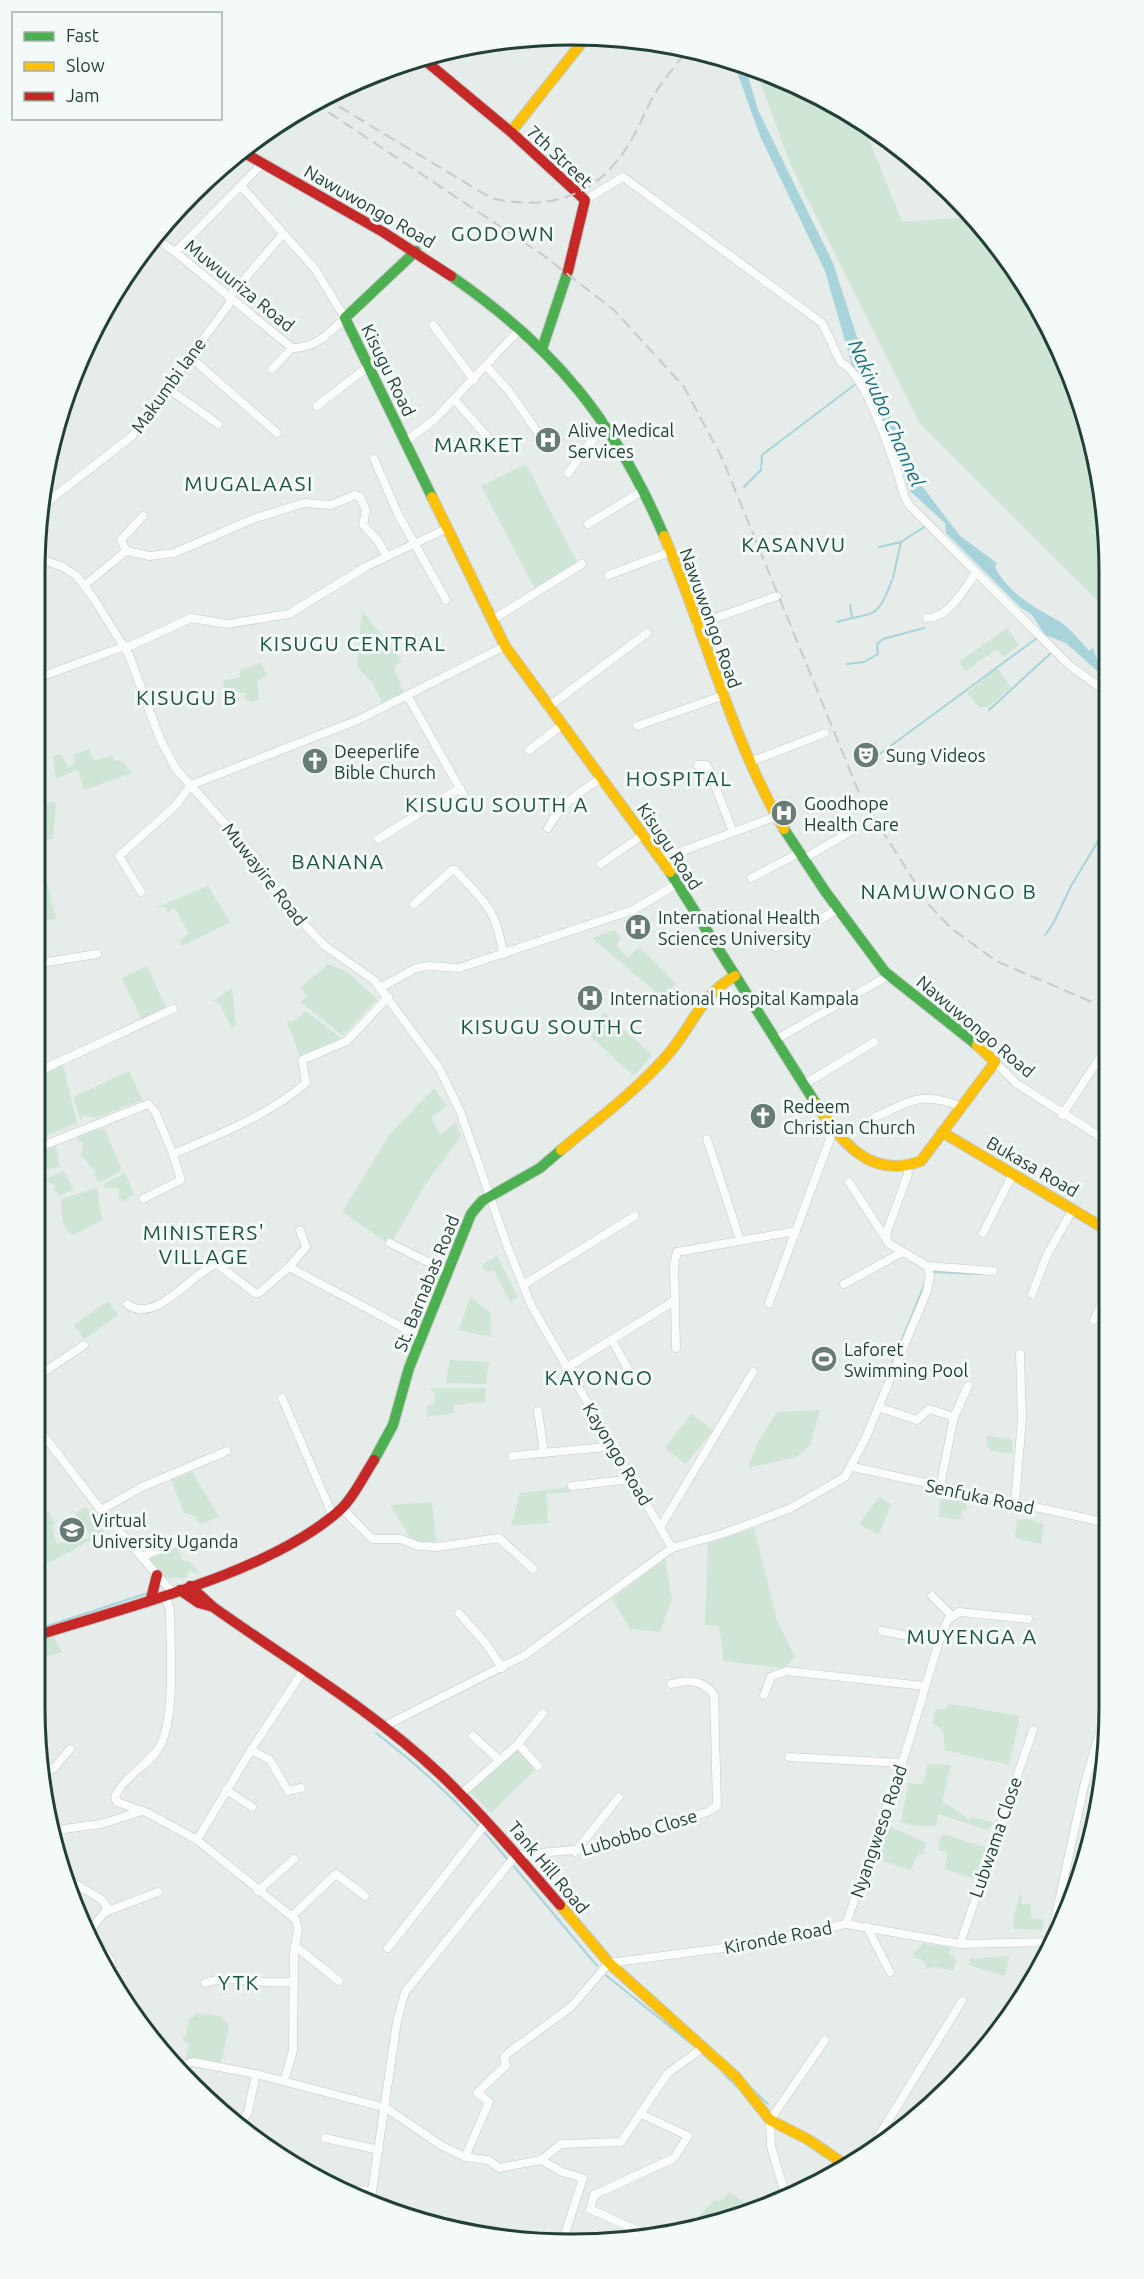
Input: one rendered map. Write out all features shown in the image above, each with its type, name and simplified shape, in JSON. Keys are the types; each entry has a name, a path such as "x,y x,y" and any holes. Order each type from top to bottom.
{"street":[{"path":"511,132 580,45"},
{"name":"7th Street","path":"430,65 511,132 585,200 567,274 543,350"},
{"name":"Nawuwongo Road","path":"249,156 416,251 491,305 543,350 605,423 642,491 670,552 722,696 750,762 777,816 837,909 888,976 980,1047 1017,1084 1062,1115 1099,1136"},
{"path":"175,252 263,164"},
{"path":"585,200 623,177 822,323 841,363 848,365 858,379 887,445 905,500 1069,665 1099,687"},
{"path":"241,186 315,269 345,318"},
{"name":"Makumbi lane","path":"51,500 132,436 231,298 282,234"},
{"name":"Muwuuriza Road","path":"161,243 292,348 305,349 345,318 416,251"},
{"name":"Kisugu Road","path":"345,318 505,645 548,707 644,834 803,1084 834,1128 868,1161 891,1168 907,1167"},
{"path":"432,325 474,380"},
{"path":"406,441 434,420 455,400 519,330"},
{"path":"272,369 292,348"},
{"path":"189,356 277,433"},
{"path":"317,406 369,366"},
{"path":"487,367 501,381 538,433"},
{"path":"166,388 218,424"},
{"path":"455,400 497,448"},
{"path":"568,473 605,423"},
{"path":"374,459 398,514 447,600"},
{"path":"588,524 642,491"},
{"path":"143,516 120,540 126,551 150,556 174,553 253,519 304,503 331,505 355,495 360,497 366,510 363,525 387,555"},
{"path":"45,676 126,647 191,618 227,624 289,614 387,555 448,528"},
{"path":"85,585 126,551"},
{"path":"609,575 670,552"},
{"name":"Muwayire Road","path":"45,561 68,569 85,585 126,647 160,740 176,769 255,857 279,898 325,946 367,973 423,1044 450,1088 490,1197"},
{"path":"492,620 582,564"},
{"path":"927,618 938,617 948,609 976,573"},
{"path":"696,625 777,596"},
{"path":"548,707 647,633"},
{"path":"141,892 119,856 174,807 191,785 339,728 505,645"},
{"path":"378,839 461,791 407,695"},
{"path":"637,726 722,696"},
{"path":"529,750 562,725"},
{"path":"750,762 825,734"},
{"path":"699,765 706,765 733,832"},
{"path":"548,828 555,814 572,797 602,777"},
{"path":"661,860 777,816"},
{"path":"751,878 801,856 867,822"},
{"path":"601,864 644,834"},
{"path":"414,904 452,870 455,870 492,912 500,930 503,954"},
{"path":"380,988 416,968 429,966 456,968 633,910 677,884"},
{"path":"776,947 837,909"},
{"path":"45,962 97,954"},
{"name":"St. Barnabas Road","path":"175,1591 272,1554 342,1508 375,1459 393,1425 403,1386 421,1337 471,1214 490,1197 540,1168 640,1083 671,1051 706,998 717,986 735,976"},
{"path":"775,1040 888,976"},
{"path":"172,1154 242,1125 289,1097 306,1083 302,1060 347,1041 388,997"},
{"path":"45,1068 172,1009"},
{"path":"803,1084 874,1042"},
{"path":"1062,1115 1099,1059"},
{"path":"886,1239 908,1174 907,1167 921,1161 995,1062"},
{"path":"875,1117 922,1098 940,1098 960,1106"},
{"path":"45,1145 150,1104 182,1180 143,1199"},
{"path":"770,1303 834,1128"},
{"name":"Bukasa Road","path":"942,1132 1099,1225"},
{"path":"707,1139 740,1240"},
{"path":"983,1233 1013,1174"},
{"path":"849,1182 886,1239 901,1253 927,1266 993,1271"},
{"name":"Kayongo Road","path":"490,1197 523,1285 566,1368 615,1446 672,1548"},
{"path":"1032,1294 1047,1255 1073,1209"},
{"path":"523,1285 635,1216"},
{"path":"127,1304 138,1308 152,1307 180,1291 217,1264 255,1293 259,1293 289,1267 306,1245 300,1230"},
{"path":"676,1348 674,1259 677,1252 796,1231"},
{"path":"390,1243 448,1272"},
{"path":"844,1284 901,1253"},
{"path":"383,1727 502,1668 548,1640 672,1548 722,1534 789,1509 834,1486 853,1467 927,1292 930,1275 927,1266"},
{"path":"289,1267 421,1337"},
{"path":"566,1368 674,1301"},
{"path":"1094,1320 1099,1309"},
{"path":"612,1340 635,1382"},
{"path":"45,1371 84,1345"},
{"path":"1015,1503 1022,1413 1020,1354"},
{"path":"661,1526 753,1372"},
{"path":"940,1487 954,1417 968,1386"},
{"path":"282,1398 333,1516"},
{"path":"878,1407 917,1420 929,1409 954,1417"},
{"path":"538,1411 544,1453"},
{"path":"45,1437 101,1510 157,1575 175,1591"},
{"path":"513,1456 615,1446"},
{"path":"101,1510 151,1483 227,1451"},
{"name":"Senfuka Road","path":"853,1467 1099,1521"},
{"path":"572,1486 633,1479"},
{"path":"342,1508 372,1539 400,1539 419,1546 437,1547 500,1538 533,1569"},
{"path":"141,1557 180,1541"},
{"path":"151,1599 157,1575"},
{"path":"45,1633 175,1591"},
{"path":"175,1591 170,1609 168,1725 160,1747 119,1786 115,1797 117,1802 142,1811 197,1840 258,1891 293,1915 297,1923 293,1981 293,2051 284,2081"},
{"name":"Tank Hill Road","path":"175,1591 213,1607"},
{"name":"Tank Hill Road","path":"175,1591 213,1607 383,1727 461,1794 609,1963 704,2047 751,2093 770,2120 809,2140 839,2161"},
{"path":"932,1596 952,1616"},
{"path":"882,1631 939,1642 952,1616 964,1611 1028,1619"},
{"path":"459,1613 488,1645 502,1668"},
{"name":"Nyangweso Road","path":"846,1924 902,1763 939,1642"},
{"path":"197,1840 251,1750 303,1671"},
{"path":"764,1695 771,1677 786,1671 924,1686"},
{"name":"Lubobbo Close","path":"516,1855 576,1852 613,1843 717,1806 715,1699 711,1691 691,1681 671,1684"},
{"path":"461,1794 518,1744 543,1713"},
{"name":"Lubwama Close","path":"960,1944 1032,1730"},
{"path":"473,1736 499,1760"},
{"path":"518,1744 538,1766"},
{"path":"1060,1906 1084,1786 1097,1746"},
{"path":"50,1772 70,1749"},
{"path":"251,1750 270,1760 288,1791 294,1792 301,1788"},
{"path":"789,1757 902,1763"},
{"path":"226,1790 252,1807"},
{"path":"576,1852 619,1797"},
{"path":"64,1829 102,1824 142,1811"},
{"path":"388,1948 487,1821"},
{"path":"363,2191 372,2192 397,2021 405,1992 516,1855"},
{"path":"258,1891 294,1859"},
{"path":"293,1915 336,1874 365,1896"},
{"path":"76,1884 101,1899 106,1907 105,1912"},
{"path":"93,1927 105,1912 158,1892"},
{"name":"Kironde Road","path":"609,1963 746,1945 846,1924 960,1944 1044,1942"},
{"path":"867,1927 890,1972"},
{"path":"295,1946 339,1982"},
{"path":"465,2157 489,2102 477,2093 506,2065 504,2058 508,2053 571,2007 609,1963"},
{"path":"206,1983 239,1979 277,1984 293,1981"},
{"path":"880,2135 962,2001"},
{"path":"784,2189 771,2147 770,2120 825,2040"},
{"path":"185,2064 193,2062 256,2073 386,2108 418,2131 465,2157 488,2160 499,2168 541,2160 561,2144 621,2142 668,2073 704,2047"},
{"path":"243,2118 251,2100 256,2073"},
{"path":"636,2230 590,2209 594,2195 674,2158 688,2136 641,2114"},
{"path":"325,2138 379,2150"},
{"path":"541,2160 562,2172 583,2178 565,2234"}],"green space":[{"path":"760,80 805,99 868,136 902,222 962,218 1010,279 1045,339 1059,370 1081,436 1089,469 1098,538 1099,602 920,424 791,166"},
{"path":"526,464 579,566 535,589 481,486"},
{"path":"362,611 402,661 394,667 404,695 382,703 372,682 357,667"},
{"path":"1007,628 1019,645 1003,657 997,649 965,671 959,662"},
{"path":"261,663 267,676 257,681 259,700 253,702 244,699 245,693 238,692 228,696 222,681 240,677 240,670"},
{"path":"997,668 1011,687 988,707 979,707 967,693"},
{"path":"89,749 94,761 112,755 114,760 122,761 132,773 84,790 78,769 56,779 53,756 61,754 68,767 76,762 73,755"},
{"path":"56,802 53,839 45,839 45,803"},
{"path":"45,883 47,883 56,919 45,921"},
{"path":"208,886 230,922 182,946 180,940 189,934 175,908 166,913 167,907 155,908"},
{"path":"615,930 621,939 616,945 628,958 639,947 676,983 663,998 592,938"},
{"path":"328,964 349,973 377,999 343,1036 301,1002 307,996 300,988"},
{"path":"147,966 166,1008 142,1020 122,978"},
{"path":"232,988 236,1026 232,1028 219,1003 213,1001"},
{"path":"306,1011 341,1038 300,1057 287,1021 294,1021"},
{"path":"604,1012 652,1055 634,1076 591,1037"},
{"path":"63,1065 77,1123 45,1136 45,1073"},
{"path":"129,1071 142,1100 96,1118 82,1115 81,1121 73,1097"},
{"path":"434,1088 447,1106 431,1117 440,1135 456,1122 461,1136 425,1185 393,1240 386,1242 342,1212 390,1134"},
{"path":"104,1128 122,1170 99,1183 94,1174 96,1172 81,1155 83,1142 79,1142 78,1136"},
{"path":"55,1143 60,1166 45,1171 45,1147"},
{"path":"64,1171 74,1189 60,1196 53,1188 55,1186 46,1179"},
{"path":"125,1173 134,1194 123,1201 119,1199 119,1188 104,1188 104,1184"},
{"path":"97,1188 102,1220 73,1235 64,1224 61,1199"},
{"path":"497,1256 518,1297 510,1302 494,1270 488,1272 483,1268 483,1264"},
{"path":"470,1297 491,1313 491,1337 459,1330"},
{"path":"108,1301 118,1315 84,1339 74,1325"},
{"path":"450,1360 489,1362 486,1384 446,1383"},
{"path":"429,1388 486,1388 485,1402 454,1405 454,1413 427,1417 427,1406 435,1402 435,1393"},
{"path":"820,1410 810,1445 796,1457 748,1468 758,1442 777,1412"},
{"path":"691,1414 713,1430 686,1464 665,1448"},
{"path":"987,1436 1012,1439 1013,1454 990,1451 990,1448 987,1448"},
{"path":"192,1472 219,1517 200,1524 195,1516 184,1513 171,1480"},
{"path":"570,1487 570,1492 547,1494 548,1523 511,1526 520,1493"},
{"path":"879,1497 891,1504 879,1535 859,1524"},
{"path":"940,1499 968,1502 966,1511 962,1511 960,1520 939,1517"},
{"path":"432,1502 436,1541 413,1542 390,1505"},
{"path":"86,1507 105,1533 45,1565 45,1513 49,1511 55,1523 52,1526 56,1543 77,1542 89,1537 88,1530 75,1513"},
{"path":"1027,1519 1044,1524 1041,1544 1015,1538 1017,1520"},
{"path":"754,1528 777,1620 795,1657 784,1668 724,1661 719,1626 705,1625 708,1543"},
{"path":"179,1547 182,1560 190,1562 200,1574 188,1570 187,1578 163,1578 149,1559"},
{"path":"665,1559 672,1598 660,1632 630,1629 612,1599"},
{"path":"53,1636 62,1652 45,1657 45,1638"},
{"path":"950,1704 1020,1716 1009,1765 945,1750 943,1730 932,1723 936,1709 943,1710"},
{"path":"518,1748 537,1768 491,1813 469,1791"},
{"path":"928,1764 951,1765 942,1801 968,1819 974,1817 994,1823 988,1830 938,1814 936,1826 915,1826 901,1822 908,1783 923,1784"},
{"path":"889,1826 927,1843 923,1854 917,1855 911,1870 877,1859"},
{"path":"944,1834 987,1848 981,1873 976,1879 944,1869 948,1853 939,1850 939,1839"},
{"path":"1019,1895 1022,1896 1021,1904 1030,1904 1032,1919 1044,1919 1042,1930 1014,1929 1013,1922"},
{"path":"924,1943 951,1948 949,1954 957,1960 953,1971 936,1967 925,1969 926,1964 921,1959 914,1958 913,1953"},
{"path":"1009,1956 1005,1976 969,1965 970,1959"},
{"path":"195,2013 221,2016 229,2026 221,2063 186,2059 189,2045 182,2039 185,2037 189,2018 194,2017"},
{"path":"729,2192 747,2204 697,2219 714,2200 721,2201"}],"water":[{"name":"Nakivubo Channel","path":"737,72 748,75 758,110 833,263 857,337 863,345 884,403 922,486 960,536 997,563 995,567 1006,584 1032,605 1063,624 1089,651 1093,648 1099,661 1099,673 1066,643 1045,635 1032,615 1020,607 946,533 945,523 910,491 877,410 863,387 860,376 853,369 825,271 760,136"}],"waterway":[{"name":"Nakivubo Channel","path":"744,487 761,470 762,455 857,383"},
{"path":"893,578 901,542 927,525"},
{"path":"879,547 901,542"},
{"path":"837,622 872,613 882,603 892,580"},
{"path":"850,605 852,617"},
{"path":"847,664 864,662 878,654 877,644 883,639 924,628"},
{"path":"861,765 881,753 1037,638"},
{"path":"989,710 1051,653"},
{"path":"1045,935 1099,840"},
{"path":"932,1272 980,1274"},
{"path":"893,1362 925,1283"},
{"path":"45,1627 148,1593"},
{"path":"376,1733 446,1793 508,1860"},
{"path":"512,1864 597,1966"},
{"path":"571,1910 614,1961"},
{"path":"603,1973 689,2042"},
{"path":"722,2072 737,2087"},
{"path":"750,2087 768,2104"}],"railway":[{"path":"332,103 491,198 511,202 550,201 584,189 614,164 627,147 657,90 682,57"},
{"path":"323,108 543,255 615,311 684,387 722,458 860,795 929,905 951,928 996,961 1099,1005"}],"traffic: fast":[{"path":"416,251 345,318 432,497"},
{"path":"542,349 568,271"},
{"path":"451,276 521,330 578,390 625,457 664,536"},
{"path":"784,829 825,891 885,972 977,1045"},
{"path":"670,872 816,1104"},
{"path":"374,1460 393,1425 409,1368 471,1214 482,1201 540,1168 561,1150"}],"traffic: slow":[{"path":"511,132 580,45"},
{"path":"432,497 505,646 670,872"},
{"path":"664,536 748,758 784,829"},
{"path":"561,1150 645,1079 670,1052 706,1001 735,976"},
{"path":"816,1104 836,1132 859,1154 887,1165 903,1166 921,1161 995,1062 977,1045"},
{"path":"942,1132 1099,1225"},
{"path":"560,1905 609,1963 736,2077 770,2120 809,2140 839,2161"}],"traffic: jam":[{"path":"430,65 511,132 585,200 568,271"},
{"path":"249,156 383,232 451,276"},
{"path":"45,1633 196,1586 276,1552 311,1532 341,1509 355,1492 374,1460"},
{"path":"151,1599 157,1575"},
{"path":"190,1586 213,1607 358,1707 414,1751 471,1805 560,1905"},
{"path":"180,1590 199,1603 210,1606"}],"place":[{"name":"Alive Medical Services","path":"548,440"},
{"name":"Sung Videos","path":"866,755"},
{"name":"Deeperlife Bible Church","path":"315,761"},
{"name":"Goodhope Health Care","path":"784,813"},
{"name":"International Health Sciences University","path":"638,927"},
{"name":"International Hospital Kampala","path":"590,998"},
{"name":"Redeem Christian Church","path":"763,1116"},
{"name":"Laforet Swimming Pool","path":"824,1359"},
{"name":"Virtual University Uganda","path":"72,1530"}],"district":[{"name":"GODOWN","path":"503,233"},
{"name":"MARKET","path":"479,444"},
{"name":"MUGALAASI","path":"249,483"},
{"name":"KASANVU","path":"794,544"},
{"name":"KISUGU CENTRAL","path":"353,643"},
{"name":"KISUGU B","path":"187,697"},
{"name":"HOSPITAL","path":"679,778"},
{"name":"KISUGU SOUTH A","path":"497,804"},
{"name":"BANANA","path":"338,861"},
{"name":"NAMUWONGO B","path":"949,891"},
{"name":"KISUGU SOUTH C","path":"552,1026"},
{"name":"MINISTERS' VILLAGE","path":"204,1244"},
{"name":"KAYONGO","path":"599,1377"},
{"name":"MUYENGA A","path":"972,1636"},
{"name":"YTK","path":"239,1982"}]}
